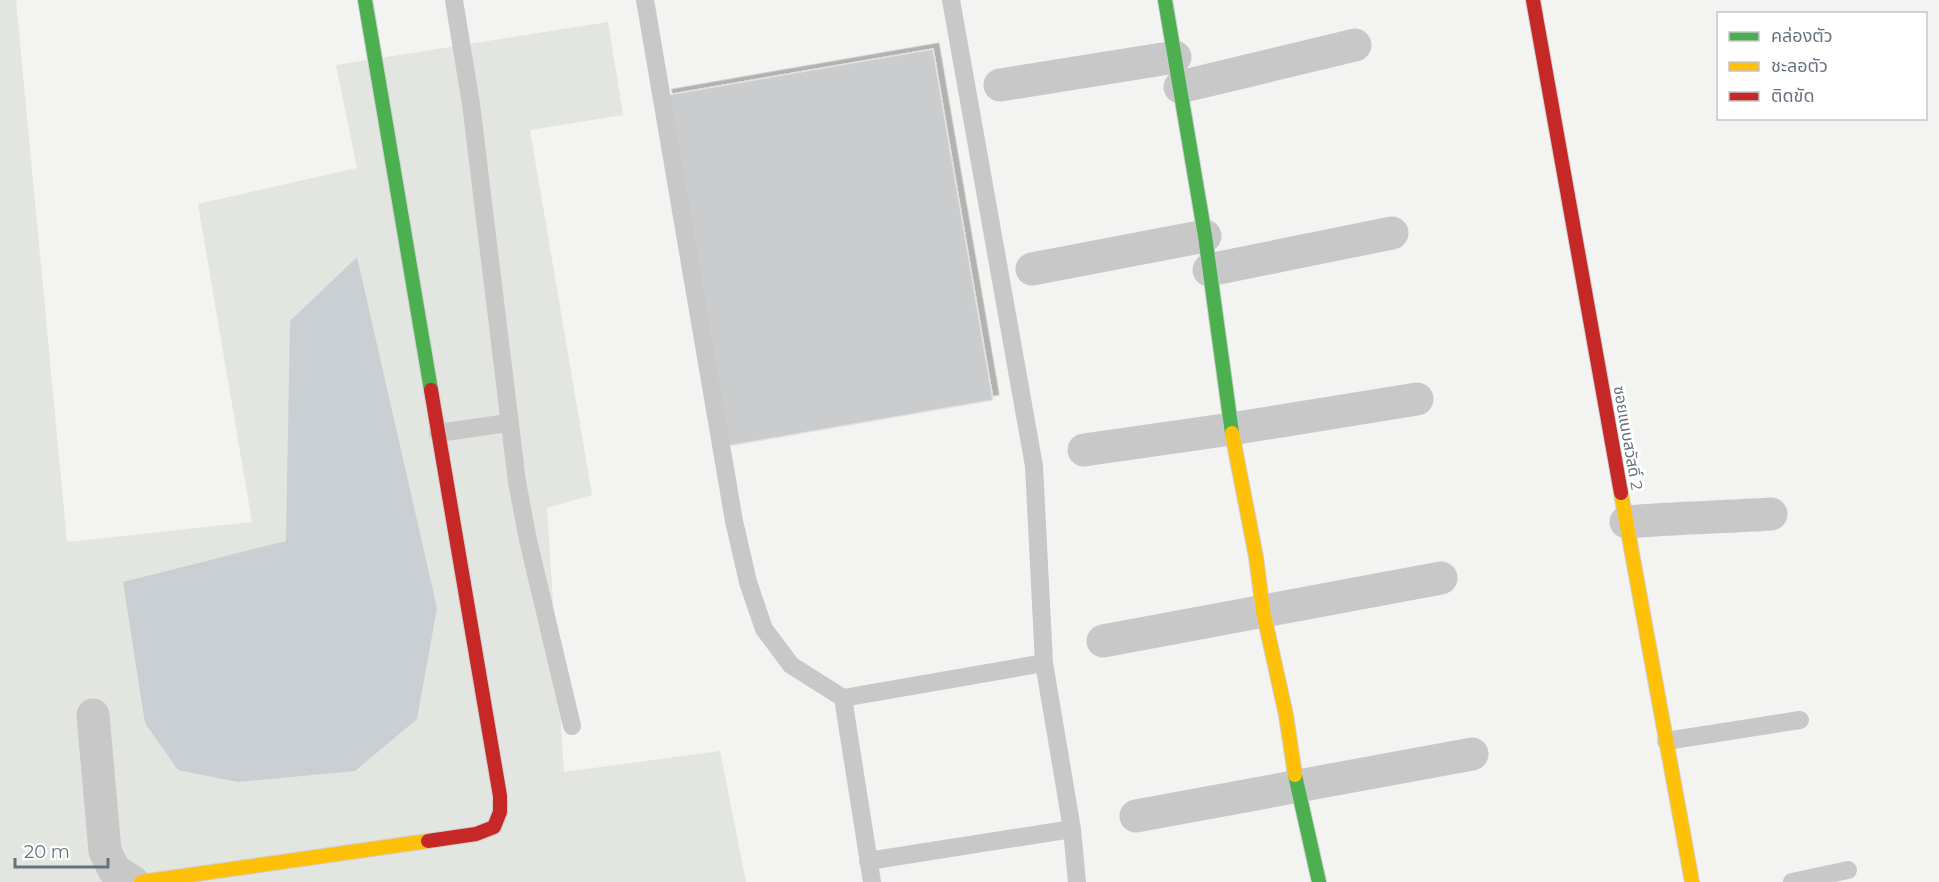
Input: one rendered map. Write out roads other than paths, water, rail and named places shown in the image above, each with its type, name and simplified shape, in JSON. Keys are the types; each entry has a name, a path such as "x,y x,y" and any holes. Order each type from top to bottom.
{"street":[{"path":"141,882 476,834 494,827 500,812 500,796 365,0"},
{"path":"1165,0 1205,236 1231,429 1256,557 1263,611 1286,714 1297,787 1319,882"},
{"name":"ซอยแนบสวัสดิ์ 2","path":"1533,0 1692,882"},
{"path":"1000,85 1177,72 1355,45"},
{"path":"1209,270 1392,233"},
{"path":"1032,269 1205,236"},
{"path":"1084,450 1417,399"},
{"path":"1626,522 1771,514"},
{"path":"1103,640 1441,578"},
{"path":"93,715 105,851 114,870 133,882"},
{"path":"1136,816 1472,754"}],"lane":[{"path":"454,0 471,104 508,423 528,540 572,726"},
{"path":"645,0 734,521 748,582 764,629 791,665 843,698 1044,663"},
{"path":"951,0 1034,466 1044,663 1072,829 1077,882"},
{"path":"438,433 508,423"},
{"path":"843,698 873,882"},
{"path":"1666,741 1800,720"},
{"path":"868,861 1072,829"},
{"path":"1792,882 1848,870"}]}
